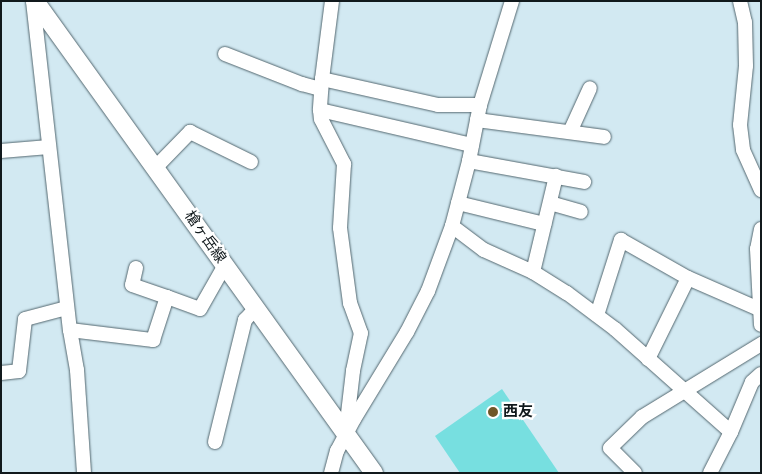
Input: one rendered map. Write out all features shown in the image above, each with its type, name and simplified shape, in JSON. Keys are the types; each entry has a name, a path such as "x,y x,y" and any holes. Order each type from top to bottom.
{"main road":[{"name":"槍ヶ岳線","path":"34,1 156,167 374,473"}],"street":[{"path":"34,1 67,308 77,370 84,473"},
{"path":"332,1 320,110 321,119 344,164 340,228 350,303 361,333 347,410 346,434"},
{"path":"330,473 337,451 346,434 424,299 452,226 469,161 480,105 512,1"},
{"path":"740,1 745,22 746,66 740,125 743,150 761,190"},
{"path":"225,54 302,84 322,84 438,105 480,105"},
{"path":"570,132 590,88"},
{"path":"320,110 472,145"},
{"path":"477,120 604,136"},
{"path":"156,167 190,132 251,162"},
{"path":"1,151 49,147"},
{"path":"469,161 584,182"},
{"path":"533,272 556,176"},
{"path":"458,203 544,224"},
{"path":"550,203 580,212"},
{"path":"452,226 484,250 533,272 567,293 597,315 731,432"},
{"path":"761,229 759,249 759,309 761,325"},
{"path":"597,315 621,240 688,278 759,309"},
{"path":"136,268 132,285 200,309 225,265"},
{"path":"648,359 688,278"},
{"path":"70,330 153,340 167,297"},
{"path":"1,373 19,371 25,318 67,308"},
{"path":"215,442 245,320 256,308"},
{"path":"635,473 610,448 642,417 761,344"},
{"path":"710,473 731,432 752,382 761,374"}],"building":[{"name":"西友","path":"502,389 559,473 460,473 435,436"}],"place":[{"name":"西友","path":"493,412"}]}
